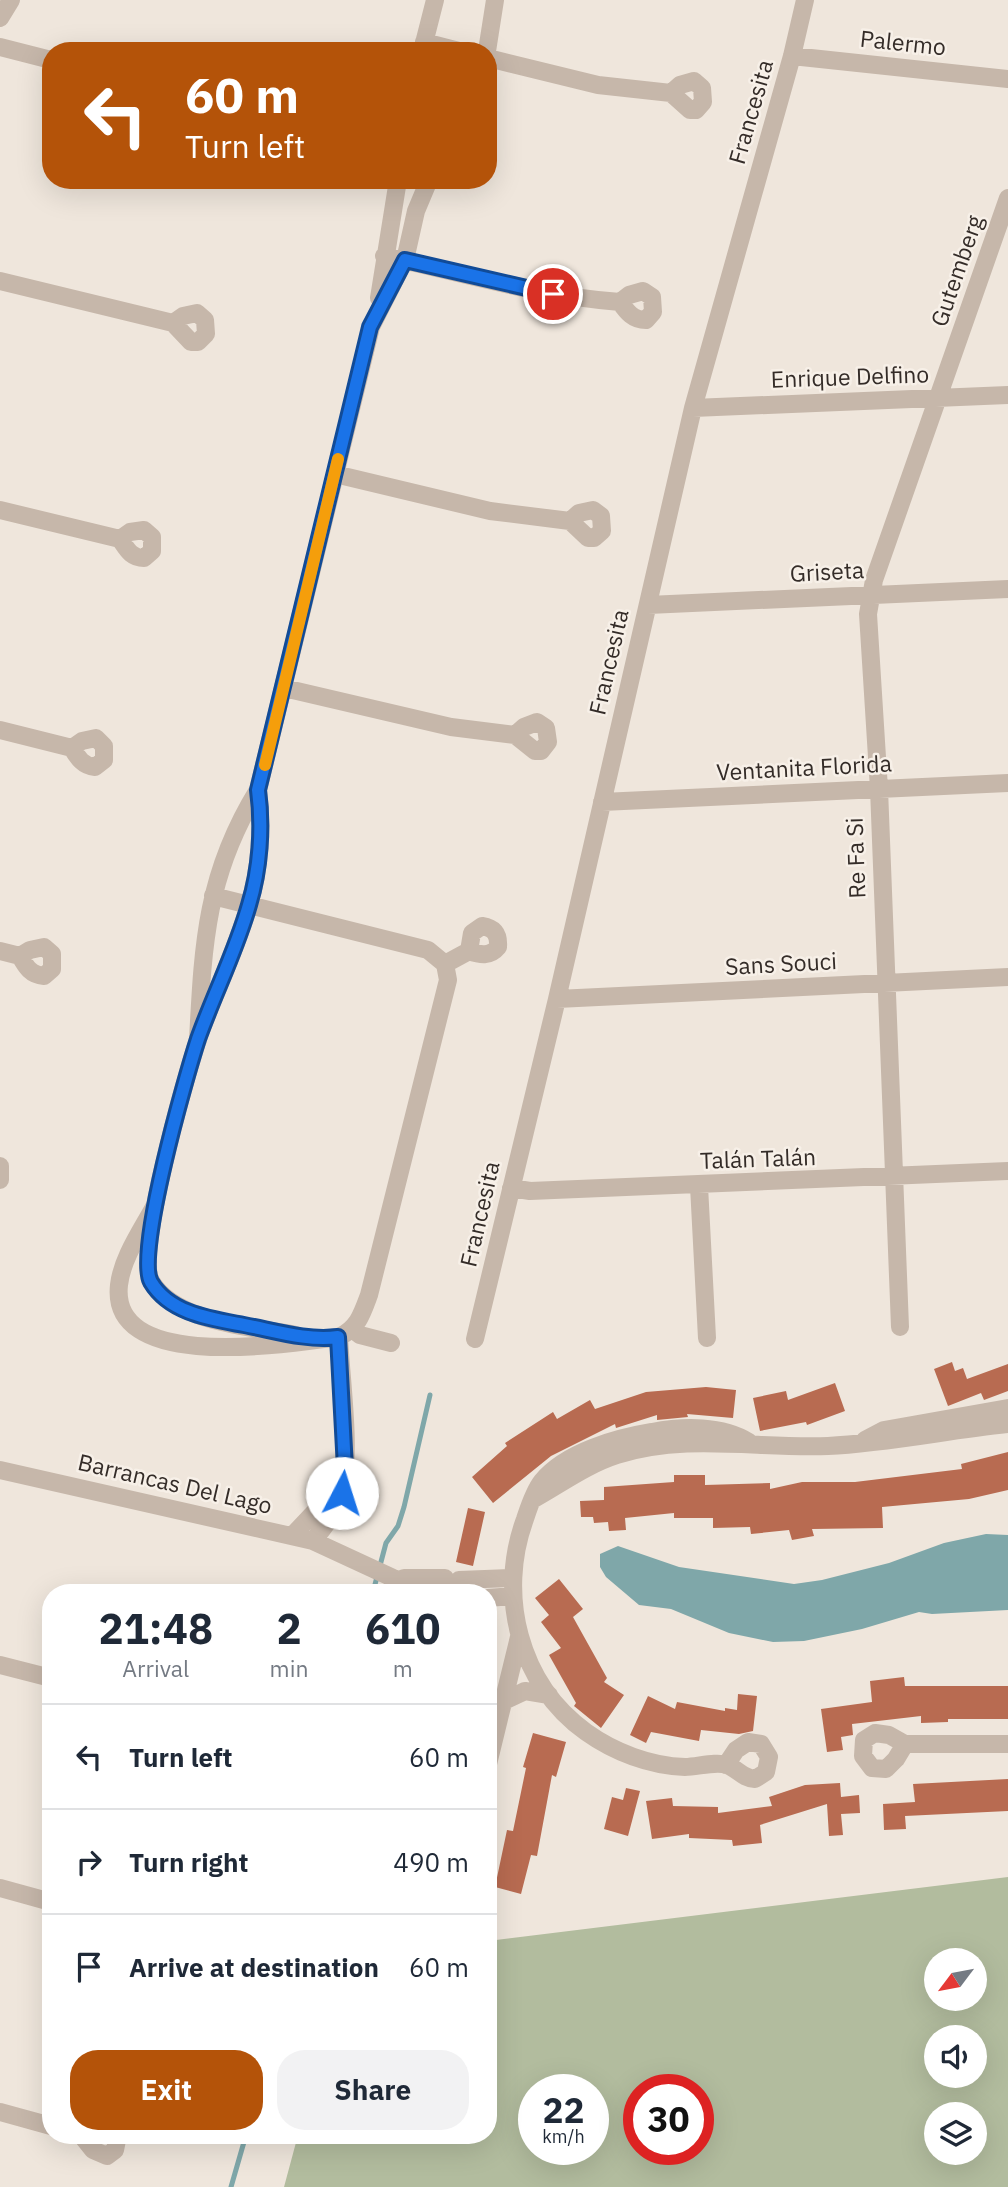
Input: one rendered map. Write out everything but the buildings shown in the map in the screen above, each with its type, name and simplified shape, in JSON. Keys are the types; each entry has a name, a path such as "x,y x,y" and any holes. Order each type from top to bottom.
{"street":[{"path":"0,18 11,0"},
{"path":"424,42 435,0"},
{"path":"488,42 495,0"},
{"name":"Francesita","path":"475,1339 557,999 693,408 792,56 805,0"},
{"path":"0,47 42,58"},
{"name":"Palermo","path":"792,56 1008,79"},
{"path":"497,60 598,85 671,93"},
{"path":"198,1040 202,963 213,896 227,845 258,790 378,309 396,189"},
{"path":"378,309 405,260 416,211 425,189"},
{"name":"Gutemberg","path":"939,399 1008,198"},
{"path":"384,256 502,285 578,299 620,302"},
{"path":"0,281 173,323"},
{"name":"Enrique Delfino","path":"693,408 1008,395"},
{"name":"Re Fa Si","path":"900,1327 879,789 868,614 870,595 939,399"},
{"path":"335,474 490,511 570,520"},
{"path":"0,510 120,539"},
{"name":"Griseta","path":"648,605 1008,589"},
{"path":"284,688 451,727 515,735"},
{"path":"0,730 72,748"},
{"name":"Ventanita Florida","path":"602,802 1008,783"},
{"path":"258,790 262,817 250,904 198,1040 154,1207 146,1268 151,1282 165,1297 200,1316 317,1339"},
{"path":"213,896 428,950 445,964 448,979 376,1269 359,1322 345,1333"},
{"path":"0,951 20,956"},
{"path":"445,964 468,951"},
{"name":"Sans Souci","path":"557,999 1008,977"},
{"path":"0,1166 0,1180"},
{"name":"Talán Talán","path":"511,1188 530,1191 699,1186 1008,1171"},
{"path":"699,1186 707,1338"},
{"path":"154,1207 124,1265 118,1287 121,1305 131,1321 143,1332 161,1341 212,1347 317,1339 345,1333 391,1343"},
{"path":"313,1541 331,1520 342,1493 345,1468 345,1333"},
{"path":"860,1442 884,1430 1008,1408"},
{"path":"726,1765 672,1766 618,1751 569,1719 549,1695 519,1637 513,1596 512,1578 518,1542 532,1500 587,1467 638,1450 667,1444 749,1442 803,1447 888,1442 1008,1424"},
{"name":"Barrancas Del Lago","path":"0,1470 313,1541 393,1578 446,1583"},
{"path":"292,1536 342,1483"},
{"path":"446,1583 512,1578"},
{"path":"497,1597 513,1596"},
{"path":"497,1729 519,1637"},
{"path":"0,1665 42,1676"},
{"path":"504,1701 525,1691 549,1695"},
{"path":"905,1744 1008,1744"},
{"path":"0,1888 42,1900"},
{"path":"0,2112 42,2124"},
{"path":"88,2144 93,2150 107,2156 115,2150 116,2144"}],"green space":[{"path":"1008,1877 1008,2187 284,2187 296,2144 497,2144 497,1940"}],"water":[{"path":"986,1534 1008,1535 1008,1610 932,1614 919,1612 862,1629 804,1641 773,1642 729,1633 671,1609 639,1605 606,1577 600,1567 600,1554 618,1546 679,1567 794,1584 822,1580 889,1563 944,1543"}],"waterway":[{"path":"375,1584 386,1543 398,1526 404,1507 430,1395"},
{"path":"231,2187 243,2144"}],"slow traffic":[{"path":"265,765 338,459"}],"route":[{"path":"342,1493 345,1468 338,1337 317,1339 210,1319 189,1312 165,1297 151,1282 146,1268 154,1207 198,1040 250,904 262,817 258,790 370,327 405,260 502,285 553,294"}]}
